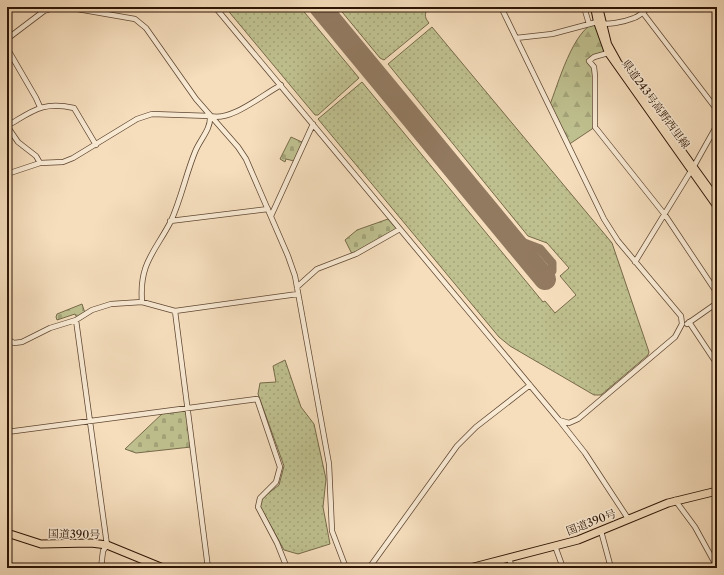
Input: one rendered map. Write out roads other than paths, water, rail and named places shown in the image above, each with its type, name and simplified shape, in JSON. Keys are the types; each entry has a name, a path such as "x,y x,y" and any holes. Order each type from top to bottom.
{"highway":[{"name":"国道390号","path":"470,568 556,546 601,531 675,500 717,491"},
{"name":"国道390号","path":"7,533 41,544 91,543 107,545 163,568"}],"main road":[{"name":"県道243号高野西里線","path":"594,7 608,44 618,62 693,168 717,207"},
{"name":"県道243号高野西里線","path":"599,7 600,23 608,53 626,81 717,199"}],"street":[{"path":"7,39 44,11 56,7"},
{"path":"66,7 135,19 146,28 174,69 210,116 242,152 292,266 329,464 332,531 346,568"},
{"path":"215,7 559,420 585,453 627,517 630,518"},
{"path":"501,7 604,219 635,262 681,316 682,324 675,337 578,419 569,423 559,420"},
{"path":"584,7 589,24"},
{"path":"516,38 552,34 589,24 634,18 643,13 649,7"},
{"path":"712,7 717,14"},
{"path":"643,13 717,110"},
{"path":"7,48 40,107"},
{"path":"608,53 594,57 589,61 594,67 595,76 595,127 664,215 717,293"},
{"path":"7,174 40,163 63,162 73,158 137,119 152,114 210,116 217,118 234,114 281,85"},
{"path":"40,163 36,156 18,142 7,126 40,107 56,105 74,108 96,145"},
{"path":"142,302 141,286 148,258 170,221 196,150 207,131 210,116"},
{"path":"271,216 313,124"},
{"path":"635,262 693,168 717,125"},
{"path":"170,221 268,209"},
{"path":"296,287 317,269 356,254 400,230"},
{"path":"7,339 14,343 22,342 50,328 76,320 92,310 102,307 142,302 175,311 298,294"},
{"path":"682,324 689,322 717,303"},
{"path":"175,311 208,568"},
{"path":"76,320 107,545 103,551 101,568"},
{"path":"689,322 717,364"},
{"path":"369,568 457,446 476,427 530,385"},
{"path":"7,432 255,399 258,401 280,467 276,482 260,498 258,507 277,543 287,568"},
{"path":"675,500 695,527 717,567"},
{"path":"601,531 611,568"},
{"path":"556,546 563,568"},
{"path":"509,558 512,568"}]}
